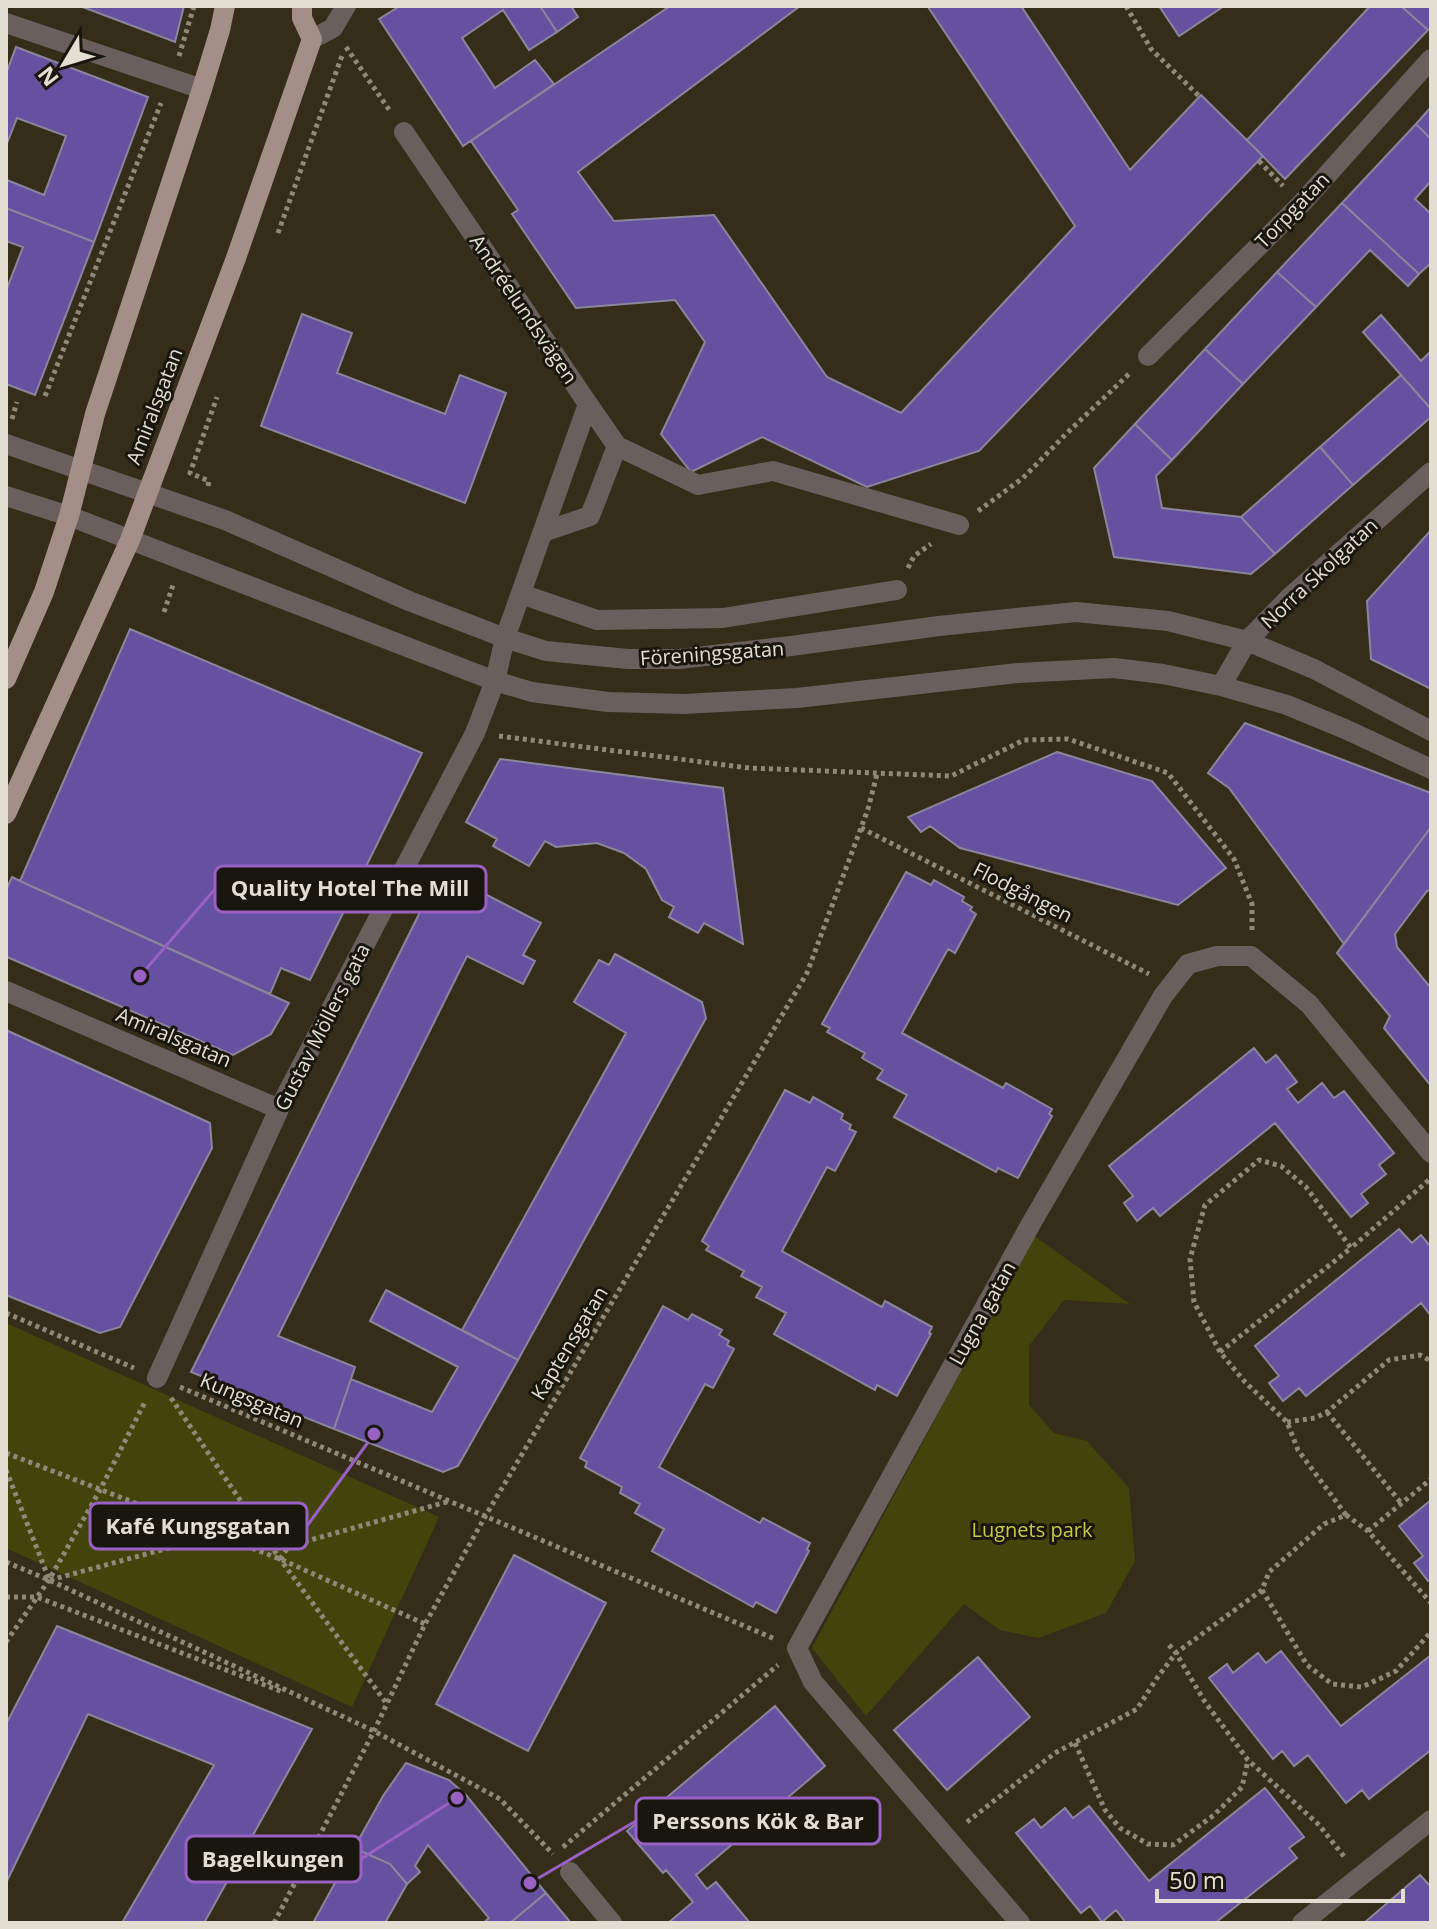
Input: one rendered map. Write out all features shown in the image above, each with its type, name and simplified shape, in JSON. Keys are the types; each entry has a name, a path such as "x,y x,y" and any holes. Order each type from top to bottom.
{"main road":[{"path":"6,679 44,592 69,516 95,414 202,89 225,6"},
{"path":"220,30 237,6"},
{"path":"302,6 302,18 312,39"},
{"name":"Amiralsgatan","path":"6,814 130,540 236,258 312,39"}],"street":[{"path":"312,39 333,28 346,6"},
{"path":"6,23 202,89"},
{"name":"Torpgatan","path":"1148,356 1301,204 1431,59"},
{"name":"Andréelundsvägen","path":"404,132 588,404 505,638 495,681"},
{"path":"588,404 617,446 698,485 773,471 959,525"},
{"name":"Föreningsgatan","path":"6,444 225,520 409,601 546,651 628,659 679,659 1076,612 1168,621 1247,641 1314,669 1431,731"},
{"path":"543,532 590,516 617,446"},
{"name":"Norra Skolgatan","path":"1221,686 1247,641 1289,598 1431,472"},
{"path":"6,496 69,516 495,681 532,692 593,700 684,704 797,698 1018,673 1114,668 1221,686 1287,705 1431,769"},
{"path":"521,594 597,620 723,618 897,590"},
{"name":"Gustav Möllers gata","path":"157,1378 279,1109 475,733 495,681"},
{"name":"Lugna gatan","path":"797,1648 1032,1222 1163,996 1188,964 1217,956 1251,956"},
{"path":"1251,956 1309,1004 1431,1153"},
{"name":"Amiralsgatan","path":"6,991 279,1109"},
{"path":"797,1648 813,1682 1020,1923"},
{"path":"1302,1923 1360,1877 1427,1832"},
{"path":"570,1872 612,1923"}],"path":[{"path":"45,396 185,41 194,6"},
{"path":"1126,6 1151,49 1199,96"},
{"path":"278,233 345,46 352,36"},
{"path":"312,39 345,46 404,132"},
{"path":"1259,161 1301,204"},
{"path":"897,590 914,556 1023,478 1148,356"},
{"path":"475,733 749,768 951,776 1024,740 1068,739 1168,773 1234,859 1252,904 1251,956"},
{"name":"Kaptensgatan","path":"276,1922 425,1624 486,1515 807,973 868,809 877,774"},
{"name":"Flodgången","path":"861,828 1171,985"},
{"path":"1351,1248 1306,1187 1281,1166 1259,1160 1205,1205 1190,1259 1194,1302 1220,1352 1245,1382 1287,1422 1298,1450 1346,1515 1368,1531 1431,1603"},
{"path":"1220,1352 1351,1248 1431,1178"},
{"name":"Kungsgatan","path":"6,1313 797,1648"},
{"path":"1287,1422 1315,1418 1327,1412 1389,1360 1420,1355 1431,1361"},
{"path":"6,1642 49,1580 100,1490 157,1378 280,1559 387,1704"},
{"path":"1327,1412 1401,1503"},
{"path":"6,1453 280,1559 425,1624"},
{"path":"6,1470 49,1580"},
{"path":"1368,1531 1431,1479"},
{"path":"280,1559 289,1546 451,1501"},
{"path":"947,1838 1055,1753 1137,1709 1176,1653 1262,1590 1269,1572 1324,1524 1346,1515"},
{"path":"49,1580 217,1535"},
{"path":"6,1562 374,1731 500,1799 570,1872"},
{"path":"1262,1590 1307,1665 1332,1684 1362,1687 1396,1671 1431,1632"},
{"path":"6,1597 37,1597 326,1709"},
{"path":"1169,1645 1205,1702 1248,1760 1319,1825 1360,1877"},
{"path":"554,1855 797,1648"},
{"path":"1075,1743 1105,1810 1120,1828 1148,1844 1173,1845 1214,1815 1242,1787 1248,1760"}],"green space":[{"name":"Lugnets park","path":"1034,1236 1130,1304 1064,1300 1029,1346 1029,1405 1054,1433 1087,1441 1129,1488 1135,1561 1106,1613 1038,1638 1000,1630 964,1604 866,1716 812,1648"},
{"path":"6,1323 439,1517 352,1707 6,1548"}],"building":[{"path":"80,6 184,6 175,42"},
{"path":"400,6 540,6 557,32 529,50 503,10 462,38 495,88 535,60 554,84 463,146 379,19"},
{"path":"540,6 571,6 578,17 557,32"},
{"path":"670,6 800,6 578,172 614,221 714,215 827,377 901,413 1075,226 928,7 1021,6 1130,170 1201,95 1263,156 979,451 867,487 762,437 691,472 661,434 705,342 675,300 576,308 512,214 518,210 471,141"},
{"path":"1159,6 1224,6 1179,36"},
{"path":"1370,6 1401,6 1428,30 1285,179 1247,140"},
{"path":"1401,6 1431,6 1431,28 1428,30"},
{"path":"16,47 148,97 94,242 6,208 7,180 44,195 66,136 17,118 6,146 6,74"},
{"path":"1431,107 1431,139 1416,124"},
{"path":"1416,124 1431,139 1431,181 1415,199 1431,214 1431,263 1419,274 1342,203"},
{"path":"1342,203 1419,274 1408,286 1370,250 1316,307 1277,272"},
{"path":"6,208 94,242 35,395 6,384 6,291 23,247 6,241"},
{"path":"1277,272 1316,307 1243,384 1205,349"},
{"path":"302,314 352,333 337,373 445,414 460,375 506,393 465,503 261,426"},
{"path":"1381,315 1421,361 1431,351 1431,409 1363,332"},
{"path":"1205,349 1243,384 1172,460 1135,424"},
{"path":"1401,375 1431,409 1431,417 1353,485 1320,447"},
{"path":"1135,424 1172,460 1156,476 1162,508 1241,517 1275,554 1251,574 1114,557 1094,468"},
{"path":"1320,447 1353,485 1275,554 1241,517"},
{"path":"1431,530 1431,689 1371,659 1367,601"},
{"path":"130,629 422,753 310,980 281,968 270,994 20,881"},
{"path":"1245,723 1431,793 1431,827 1344,944 1229,788 1208,773"},
{"path":"1057,752 1152,781 1226,868 1178,905 960,848 930,826 921,832 908,817"},
{"path":"500,759 723,788 743,944 704,923 698,933 669,917 674,907 662,900 646,869 624,853 597,843 556,847 545,841 529,866 493,846 497,839 466,822"},
{"path":"1431,827 1431,890 1427,891 1395,934 1397,947 1431,988 1431,1086 1384,1028 1390,1016 1337,953"},
{"path":"906,872 931,885 934,880 964,897 962,901 972,907 970,910 976,914 955,953 948,949 902,1033 1003,1088 1006,1083 1052,1109 1049,1114 1052,1116 1018,1178 998,1168 996,1172 894,1117 907,1095 877,1079 883,1070 862,1058 865,1053 827,1032 830,1028 822,1024"},
{"path":"12,877 289,1003 271,1034 233,1055 7,957 6,890"},
{"path":"454,878 541,923 523,955 535,961 523,984 467,956 278,1336 355,1367 334,1429 191,1372 435,882"},
{"path":"615,954 702,1002 706,1018 518,1360 462,1330 626,1033 574,1002 599,960 609,965"},
{"path":"6,1030 210,1123 212,1148 120,1327 100,1333 6,1295"},
{"path":"1254,1048 1266,1063 1276,1055 1297,1082 1287,1089 1298,1103 1322,1083 1334,1098 1344,1091 1394,1153 1379,1165 1386,1174 1361,1194 1368,1203 1351,1217 1275,1123 1160,1216 1153,1208 1137,1221 1124,1203 1133,1196 1109,1166"},
{"path":"785,1090 810,1103 813,1097 843,1114 841,1119 856,1132 835,1171 827,1167 782,1251 882,1307 885,1301 932,1327 897,1396 877,1385 875,1390 774,1334 786,1313 756,1297 762,1287 741,1276 744,1271 706,1250 709,1246 702,1241"},
{"path":"1399,1229 1412,1243 1421,1235 1431,1247 1431,1316 1421,1303 1306,1396 1299,1388 1283,1401 1269,1383 1279,1376 1255,1346"},
{"path":"386,1290 518,1360 458,1466 443,1472 334,1429 351,1379 432,1412 458,1367 370,1321"},
{"path":"663,1306 688,1320 692,1314 722,1330 719,1335 729,1341 727,1345 734,1349 713,1388 705,1384 659,1467 760,1523 763,1518 810,1543 809,1551 776,1613 756,1602 753,1607 652,1551 664,1529 635,1513 640,1504 620,1493 622,1487 585,1467 587,1462 580,1458"},
{"path":"1431,1500 1431,1579 1428,1581 1414,1563 1423,1556 1399,1526"},
{"path":"514,1555 606,1603 528,1751 436,1704"},
{"path":"57,1626 312,1729 204,1923 122,1923 214,1765 88,1714 6,1883 6,1724"},
{"path":"1281,1651 1341,1726 1431,1655 1431,1750 1369,1799 1362,1790 1346,1803 1308,1755 1294,1766 1282,1751 1273,1759 1209,1678 1227,1664 1233,1673 1258,1653 1266,1663"},
{"path":"978,1657 1030,1717 947,1790 894,1730"},
{"path":"775,1706 825,1766 696,1875 707,1889 716,1882 750,1923 668,1923 693,1902 627,1831"},
{"path":"406,1763 449,1780 466,1795 546,1893 510,1923 483,1923 489,1918 428,1845 415,1866 420,1872 407,1884 390,1864 354,1848"},
{"path":"1265,1788 1304,1837 1289,1848 1297,1858 1215,1923 1126,1923 1116,1910 1102,1922 1090,1906 1081,1913 1016,1833 1034,1819 1041,1828 1065,1808 1073,1818 1089,1806 1149,1881"},
{"path":"354,1848 390,1864 407,1884 385,1923 313,1923"},
{"path":"1420,1875 1431,1887 1431,1923 1364,1923"},
{"path":"546,1893 571,1923 510,1923"}],"place":[{"name":"Quality Hotel The Mill","path":"140,976"},
{"name":"Kafé Kungsgatan","path":"374,1434"},
{"name":"Bagelkungen","path":"457,1798"},
{"name":"Perssons Kök & Bar","path":"530,1883"}]}
